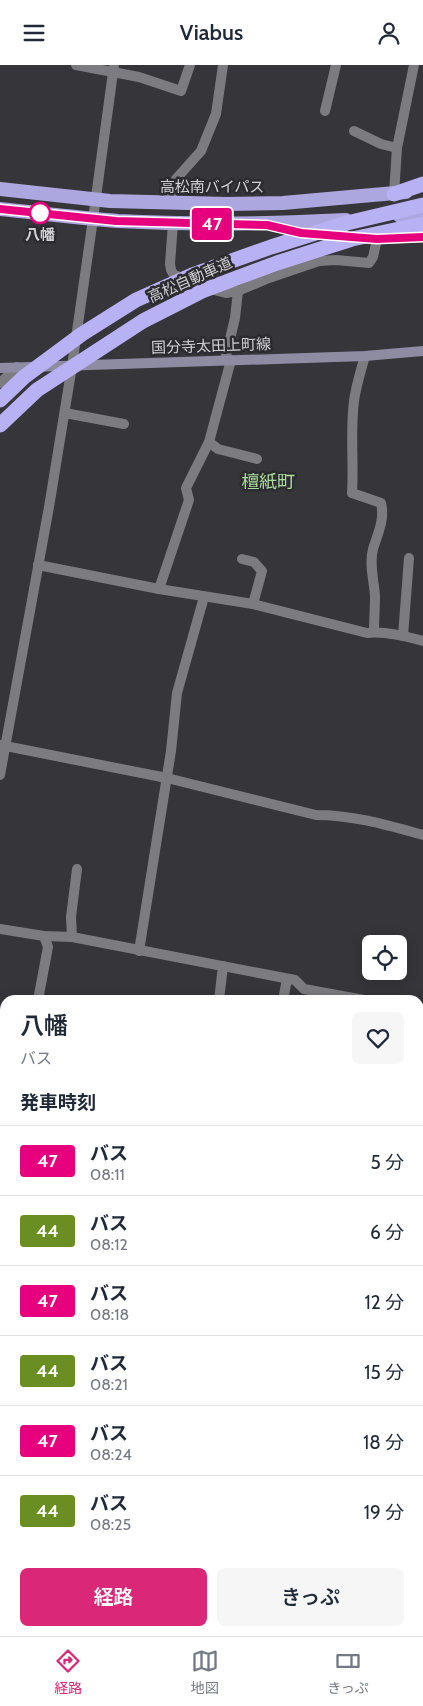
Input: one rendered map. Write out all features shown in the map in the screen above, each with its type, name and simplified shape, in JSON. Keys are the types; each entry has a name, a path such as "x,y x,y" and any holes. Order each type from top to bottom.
{"highway":[{"path":"394,194 423,184"},
{"name":"高松南バイパス","path":"0,189 95,199 170,204 283,203 423,190"},
{"name":"高松自動車道","path":"0,400 24,377 82,334 136,299 192,275 271,247 347,223 423,205"},
{"path":"0,209 93,219 267,225 390,218 423,213"},
{"name":"高松自動車道","path":"0,425 37,390 143,321 202,291 277,263 333,245 423,224"}],"main road":[{"name":"国分寺太田上町線","path":"0,368 364,355 423,351"}],"street":[{"path":"76,65 114,69 182,91 190,65"},
{"path":"170,204 176,179 201,151 216,114 223,65"},
{"path":"325,111 336,65"},
{"path":"394,194 397,148 414,65"},
{"path":"0,775 3,746 65,413 114,69"},
{"path":"354,131 381,144 397,148"},
{"path":"173,223 170,264 174,275 226,293 238,291 319,261 336,260 369,263 373,257 377,239"},
{"path":"267,225 301,233 377,239 423,237"},
{"path":"160,589 189,501 186,488 209,442 228,360 238,291"},
{"path":"364,355 354,399 352,493 381,503 383,512 380,531 373,551 371,569 375,597 374,632"},
{"path":"0,383 17,367"},
{"path":"65,413 124,424"},
{"path":"209,442 218,449 257,459"},
{"path":"403,636 409,558"},
{"path":"242,559 254,562 262,571 253,604"},
{"path":"38,565 204,597 253,604 367,633 374,632 403,636 423,641"},
{"path":"139,951 167,778 177,693 204,597"},
{"path":"3,746 167,778 316,815 360,818 423,835"},
{"path":"72,937 71,917 77,869"},
{"path":"0,929 44,936 72,937 295,980 304,989 337,995"},
{"path":"39,995 48,947 44,936"},
{"path":"220,995 223,966"},
{"path":"283,995 287,979"}],"bus line":[{"name":"47","path":"0,209 116,221 267,225 301,233 377,239 423,237"}],"place":[{"name":"八幡","path":"40,213"}],"district":[{"name":"檀紙町","path":"268,482"}]}
